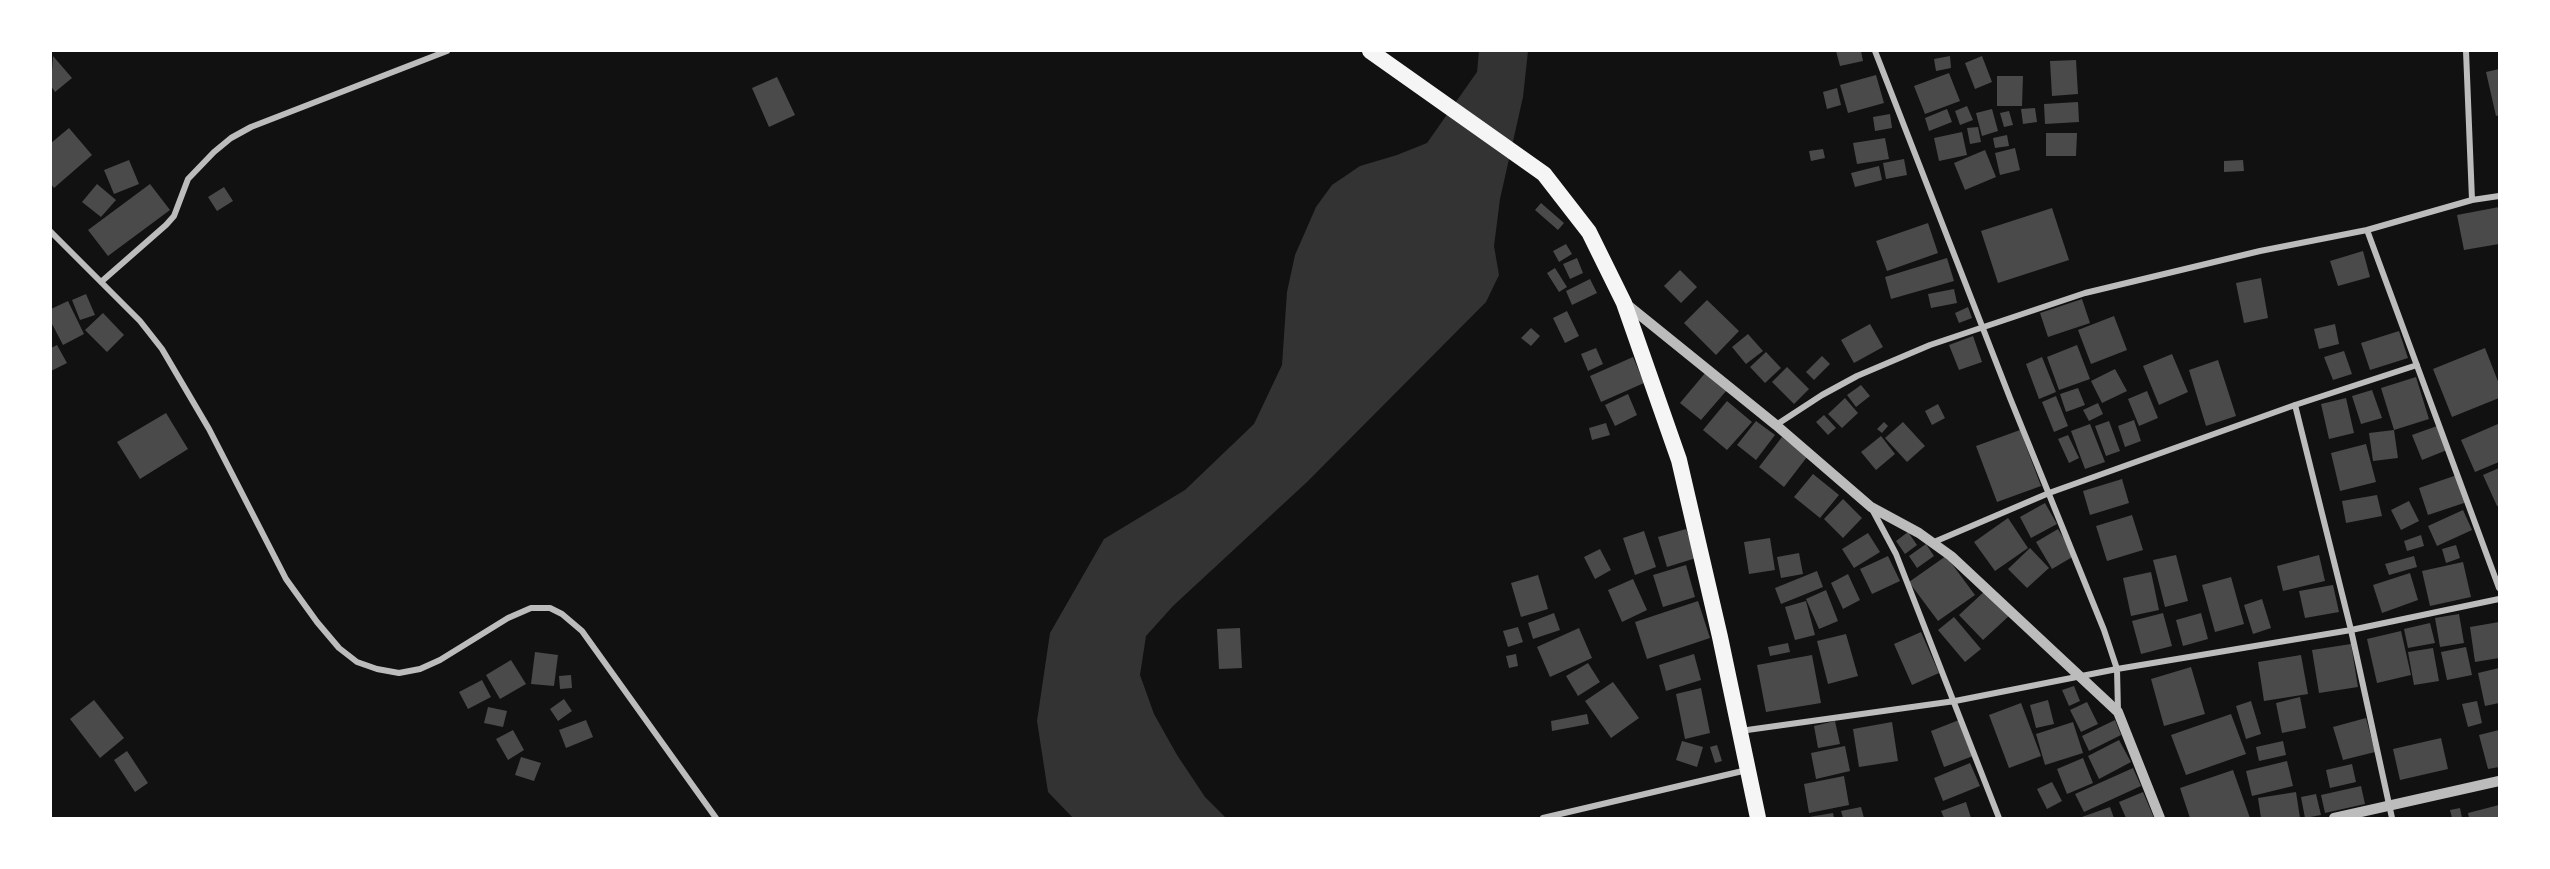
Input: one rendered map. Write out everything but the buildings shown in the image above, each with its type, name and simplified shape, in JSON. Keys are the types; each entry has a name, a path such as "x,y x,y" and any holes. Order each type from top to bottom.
{"highway":[{"path":"1370,51 1544,174 1589,232 1624,303 1679,460 1758,818"}],"street":[{"path":"101,282 166,225 174,216 188,179 231,138 251,126 447,51"},
{"path":"1875,51 2010,398 2089,589 2117,669 2118,712 2160,818"},
{"path":"2466,51 2472,200"},
{"path":"1776,425 1822,395 1857,376 1930,345 2085,293 2260,251 2367,230 2472,200 2499,195"},
{"path":"2367,230 2499,588"},
{"path":"51,232 140,321 162,350 209,429 286,579 339,648 357,662 399,673 420,669 440,660 508,618 531,608 550,608 562,614 582,631 716,818"},
{"path":"1624,303 1776,425 1871,507 1934,542 2002,602 2118,712"},
{"path":"1934,542 2049,493 2295,405 2417,365"},
{"path":"2295,405 2351,630 2392,818"},
{"path":"1871,507 1896,554 1999,818"},
{"path":"1740,731 1955,701 2117,669 2351,630 2499,599"},
{"path":"1543,818 1748,770"},
{"path":"2334,818 2499,781"}],"shaded area":[{"path":"1479,51 1528,51 1523,97 1500,199 1494,246 1499,275 1486,302 1307,482 1173,606 1146,636 1140,675 1154,714 1177,755 1205,797 1226,818 1073,818 1048,792 1037,721 1050,633 1104,539 1185,490 1254,424 1282,365 1287,292 1295,255 1316,207 1332,185 1360,166 1427,143 1477,72"}]}
